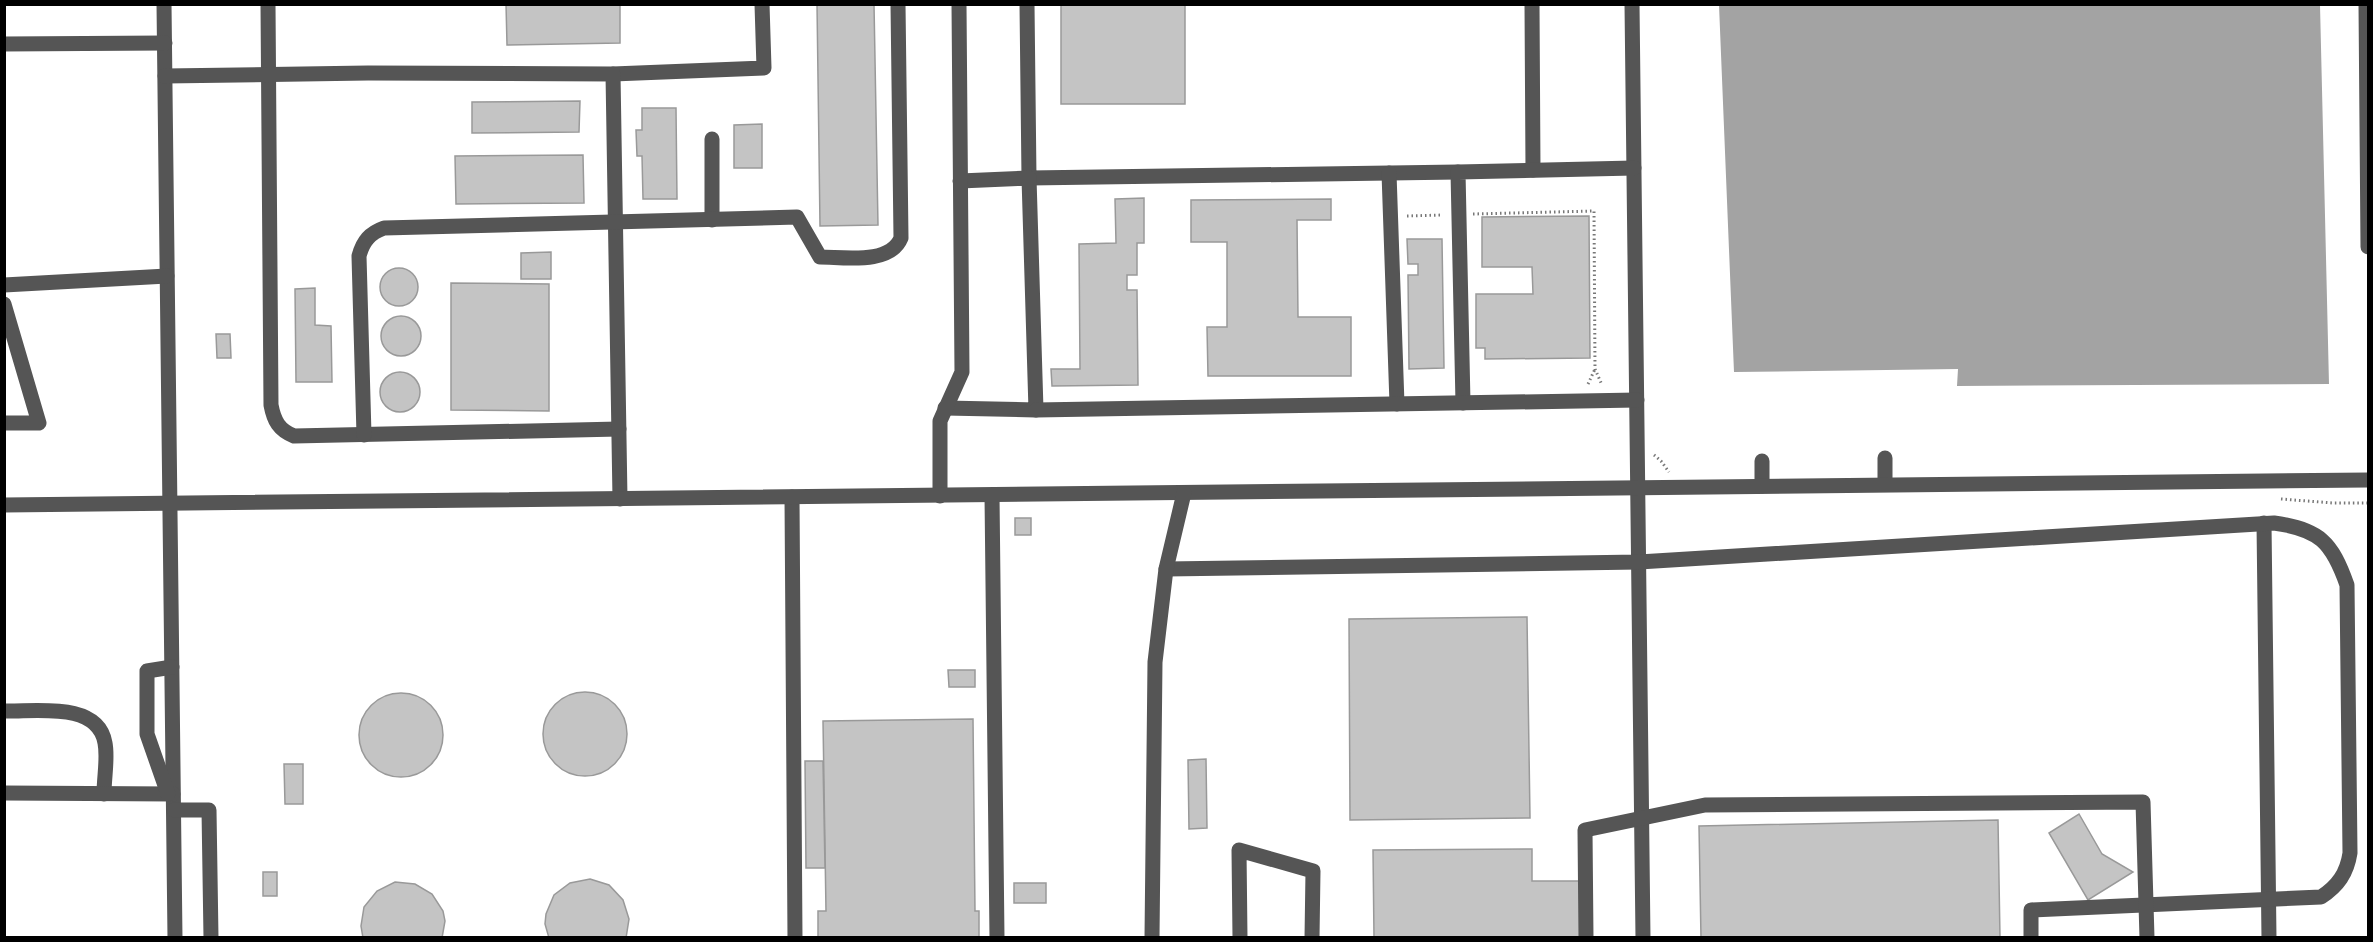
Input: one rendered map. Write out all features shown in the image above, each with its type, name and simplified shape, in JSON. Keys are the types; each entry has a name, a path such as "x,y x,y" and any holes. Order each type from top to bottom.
{"lane":[{"path":"164,4 172,668 170,794"},
{"path":"267,4 273,416 277,426 294,436 619,429"},
{"path":"165,76 613,74 764,68 762,4"},
{"path":"364,435 359,256 366,239 375,231 384,228 797,217 820,257 878,256 898,246 901,238 898,4"},
{"path":"940,496 940,421 962,372 958,4"},
{"path":"1027,4 1029,178 1036,410"},
{"path":"1532,4 1533,170"},
{"path":"1632,4 1643,938"},
{"path":"2366,4 2368,247"},
{"path":"4,44 165,43"},
{"path":"613,74 620,499"},
{"path":"712,139 712,220"},
{"path":"960,181 1634,168"},
{"path":"1458,172 1463,403"},
{"path":"1389,173 1397,404"},
{"path":"4,285 168,276"},
{"path":"4,304 39,423 4,423"},
{"path":"945,408 1036,410 1637,400"},
{"path":"1885,458 1885,484"},
{"path":"1762,461 1762,486"},
{"path":"4,505 2368,480"},
{"path":"1152,938 1155,662 1166,569 1184,493"},
{"path":"992,495 997,938"},
{"path":"792,497 795,938"},
{"path":"1166,569 1639,562 2264,523 2299,526 2322,539 2338,558 2347,585 2350,853 2348,866 2333,889 2321,897 2031,910 2031,938"},
{"path":"2264,523 2269,938"},
{"path":"172,668 147,671 147,734 174,810 175,938"},
{"path":"4,711 69,712 82,715 94,722 102,732 106,744 104,794"},
{"path":"4,793 170,794"},
{"path":"1586,938 1585,830 1705,805 2143,802 2147,938"},
{"path":"174,810 209,810 211,938"},
{"path":"1240,938 1239,850 1313,871 1312,938"}],"path":[{"path":"1390,217 1594,211 1595,369 1608,400"},
{"path":"1638,451 1651,453 1661,461 1669,473 1672,487"},
{"path":"2278,499 2368,503"}],"shaded area":[{"path":"1719,5 2320,5 2329,384 1957,386 1958,369 1734,372"}],"building":[{"path":"506,4 620,4 620,43 507,45"},
{"path":"817,4 874,4 878,225 820,226"},
{"path":"1061,4 1185,4 1185,104 1061,104"},
{"path":"580,101 579,132 472,133 472,102"},
{"path":"642,108 676,108 677,199 643,199 642,156 637,156 636,130 642,130"},
{"path":"762,124 762,168 734,168 734,125"},
{"path":"583,155 584,203 456,204 455,156"},
{"path":"1144,198 1144,243 1137,243 1137,275 1127,275 1127,290 1137,290 1138,385 1052,386 1051,369 1080,369 1079,244 1116,243 1115,199"},
{"path":"1331,199 1331,220 1297,220 1298,317 1351,317 1351,376 1208,376 1207,327 1227,327 1227,242 1191,242 1191,200"},
{"path":"1589,216 1590,358 1485,359 1485,348 1476,348 1476,294 1533,294 1532,267 1482,267 1482,217"},
{"path":"1407,239 1442,239 1444,368 1409,369 1408,275 1418,275 1418,264 1408,264"},
{"path":"551,252 551,279 521,279 521,253"},
{"path":"399,268 413,273 418,287 413,301 399,306 385,301 380,287 385,273"},
{"path":"451,283 549,284 549,411 451,410"},
{"path":"315,288 315,325 331,326 332,382 296,382 295,289"},
{"path":"401,316 415,322 421,336 415,350 401,356 387,350 381,336 387,322"},
{"path":"216,334 230,334 231,358 217,358"},
{"path":"400,372 408,373 414,378 419,384 419,400 414,406 408,411 400,412 392,411 386,406 381,400 380,392 381,384 386,378 392,373"},
{"path":"1015,518 1031,518 1031,535 1015,535"},
{"path":"1527,617 1530,818 1350,820 1349,619"},
{"path":"948,670 975,670 975,687 949,687"},
{"path":"585,692 601,695 615,704 624,718 627,734 624,750 615,764 601,773 585,776 569,773 555,764 546,750 543,734 546,718 555,704 569,695"},
{"path":"401,693 417,696 431,705 440,719 443,735 440,751 431,765 417,774 401,777 385,774 371,765 362,751 359,735 362,719 371,705 385,696"},
{"path":"973,719 975,911 979,911 979,938 818,938 818,911 826,911 823,721"},
{"path":"1206,759 1207,828 1189,829 1188,760"},
{"path":"805,761 823,761 825,868 806,868"},
{"path":"284,764 303,764 303,804 285,804"},
{"path":"2079,814 2102,854 2133,872 2088,900 2049,833"},
{"path":"1998,820 2000,938 1701,938 1699,826"},
{"path":"1532,849 1532,881 1580,881 1581,938 1374,938 1373,850"},
{"path":"263,872 277,872 277,896 263,896"},
{"path":"590,879 609,885 623,900 629,919 626,938 549,938 545,924 546,914 554,895 570,883"},
{"path":"395,882 415,884 432,894 443,911 445,921 442,938 363,938 361,926 364,907 377,891"},
{"path":"1014,883 1046,883 1046,903 1014,903"}]}
